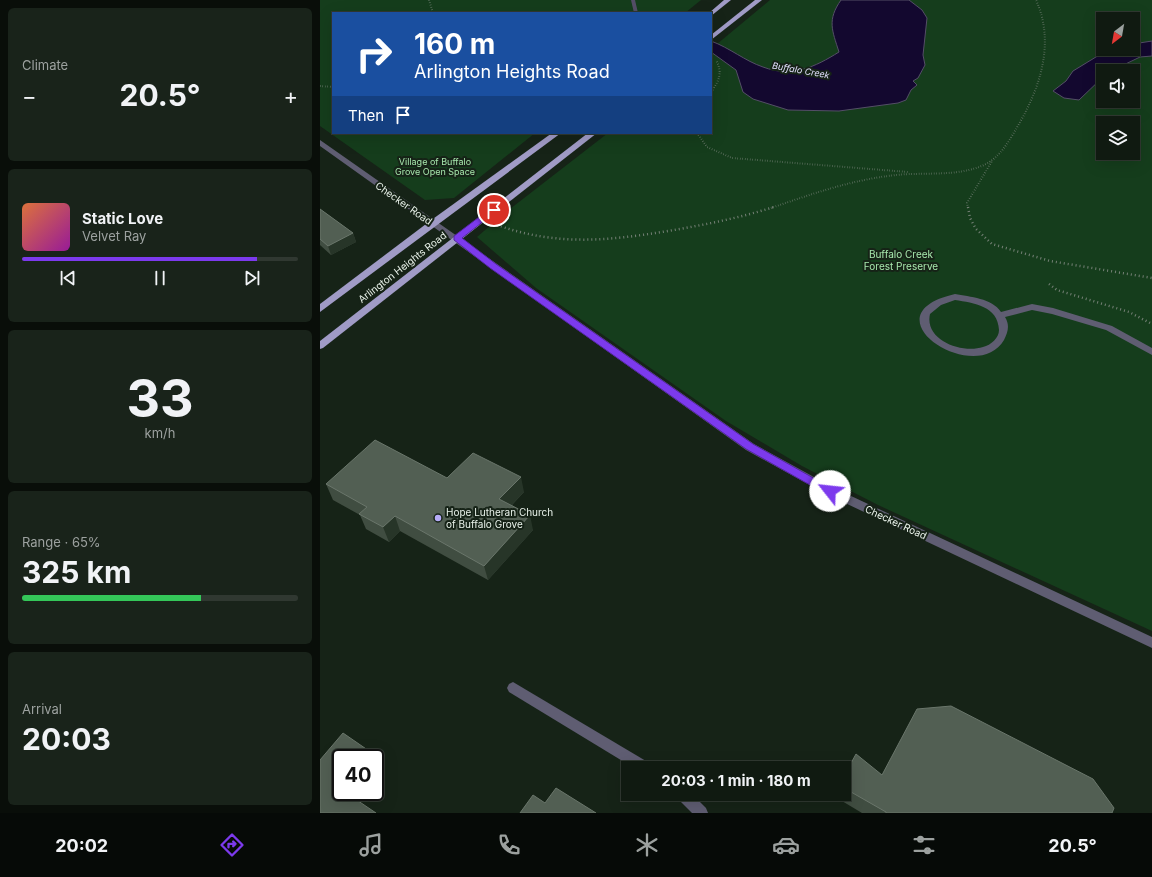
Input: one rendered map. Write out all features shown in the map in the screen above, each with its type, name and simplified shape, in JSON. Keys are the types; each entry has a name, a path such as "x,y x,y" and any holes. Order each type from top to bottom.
{"main road":[{"path":"712,13 728,0"},
{"path":"712,37 759,0"},
{"name":"Arlington Heights Road","path":"320,309 433,223 557,134"},
{"name":"Arlington Heights Road","path":"320,346 592,134"}],"street":[{"name":"Checker Road","path":"320,142 433,223 457,238 498,270 750,447 830,491 1152,643"},
{"path":"956,297 981,301 992,307 1001,315 1005,323 1003,338 997,344 988,349 977,351 965,351 942,344 932,337 926,328 924,319 927,311 933,304 943,299 956,297"},
{"path":"1001,315 1032,307 1053,311 1109,328 1152,352"},
{"path":"513,688 634,761"},
{"path":"690,801 701,813"}],"path":[{"path":"429,0 433,12"},
{"path":"1036,0 1042,17 1042,63 1039,83 1030,103 1007,143 992,161 967,203 970,218 976,230 992,244 1050,261 1152,278"},
{"path":"712,91 719,81 721,75 720,67 716,60"},
{"path":"320,86 332,87"},
{"path":"697,134 701,143 712,152 732,158 916,173"},
{"path":"496,225 544,240 612,240 723,222 839,184 879,176 977,168 992,161"},
{"path":"1048,284 1057,290 1129,312 1152,324"}],"green space":[{"name":"Village of Buffalo Grove Open Space","path":"320,0 701,0 686,12 332,12 332,134 534,134 454,198 425,200 320,126"},
{"name":"Buffalo Creek Forest Preserve","path":"770,0 1152,0 1152,631 878,505 802,466 726,421 536,288 477,237 506,212 607,134 712,134 712,48"}],"water":[{"path":"841,0 909,0 922,10 927,18 923,55 925,65 918,78 913,81 917,85 911,90 906,100 898,103 839,111 788,110 753,99 743,92 736,70 712,53 712,41 756,64 774,70 793,71 812,66 839,52 832,25 832,19"},
{"path":"1152,41 1152,56 1140,57 1126,64 1096,64 1096,84 1079,100 1064,98 1053,91 1066,81 1073,71 1098,56 1140,56 1140,43"}],"building":[{"path":"320,209 353,233 328,246 320,239"},
{"name":"Hope Lutheran Church of Buffalo Grove","path":"375,440 447,478 473,453 521,477 499,499 530,515 484,566 395,516 383,527 359,514 367,507 326,484"},
{"path":"951,706 1093,779 1114,808 1112,813 886,813 851,792 851,763 856,754 882,775 917,709"},
{"path":"343,733 366,749 332,749 332,801 358,801 376,813 320,813 320,760"},
{"path":"556,788 596,813 520,813 533,795 545,803"}],"waterway":[{"name":"Buffalo Creek","path":"633,0 636,12"}],"place":[{"name":"Hope Lutheran Church of Buffalo Grove","path":"438,518"}],"route":[{"path":"494,210 457,238 493,266 750,447 830,491"}]}
